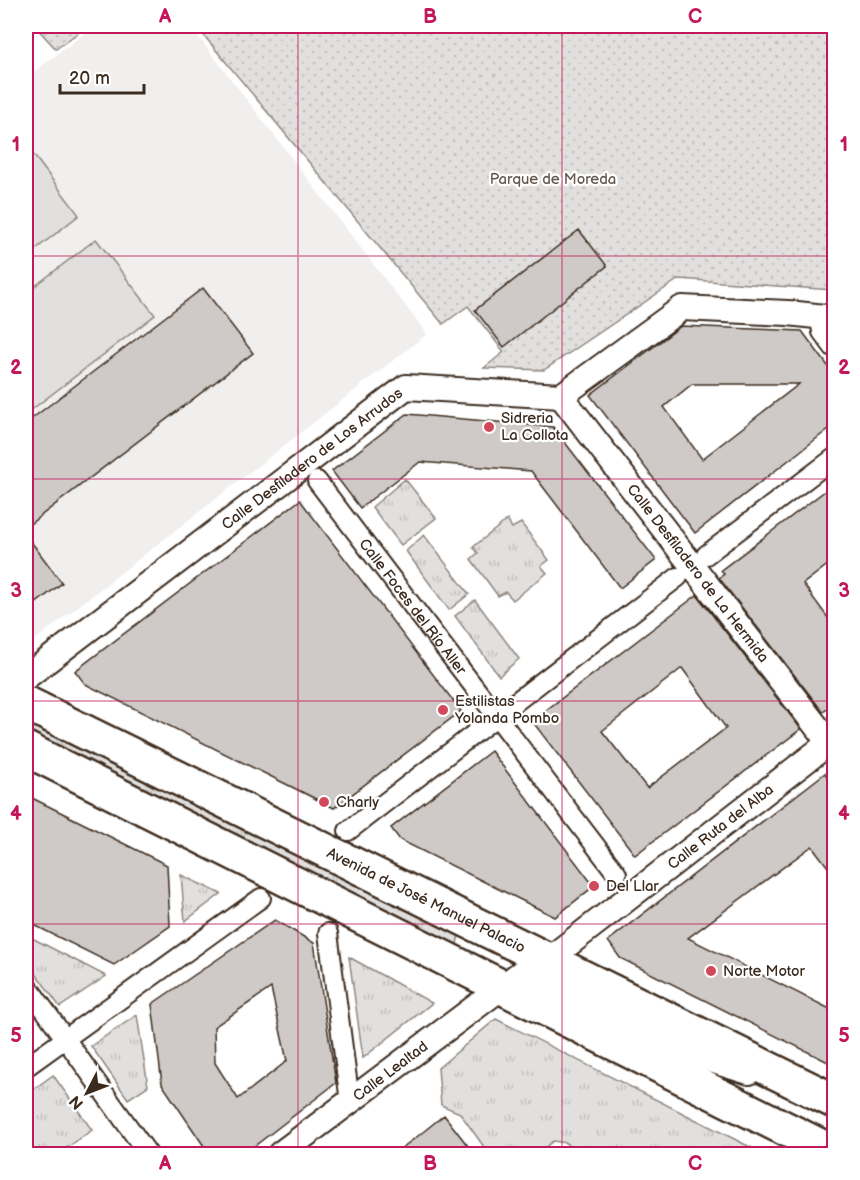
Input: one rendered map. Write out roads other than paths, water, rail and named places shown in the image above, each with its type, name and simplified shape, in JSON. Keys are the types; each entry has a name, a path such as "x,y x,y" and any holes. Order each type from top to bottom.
{"main road":[{"name":"Avenida de José Manuel Palacio","path":"26,703 830,1099"},
{"path":"26,749 834,1153"}],"street":[{"path":"561,396 682,308 788,312 827,318 822,332 834,348"},
{"name":"Calle Desfiladero de Los Arrudos","path":"26,676 406,387 561,396"},
{"name":"Calle Desfiladero de La Hermida","path":"561,396 833,744"},
{"path":"706,555 834,458"},
{"name":"Calle Foces del Río Aller","path":"317,481 617,874"},
{"path":"348,831 678,577"},
{"name":"Calle Ruta del Alba","path":"548,960 833,744"},
{"path":"26,1068 261,898"},
{"path":"328,933 350,1102"},
{"name":"Avenida de José Manuel Palacio","path":"501,987 522,972 695,1055 830,1099"},
{"path":"26,984 148,1155"},
{"name":"Calle Lealtad","path":"280,1155 501,987"}],"place":[{"name":"Sidreria La Collota","path":"489,427"},
{"name":"Estilistas Yolanda Pombo","path":"443,710"},
{"name":"Charly","path":"324,802"},
{"name":"Del Llar","path":"594,886"},
{"name":"Norte Motor","path":"711,971"}],"park label":[{"name":"Parque de Moreda","path":"553,179"}]}
